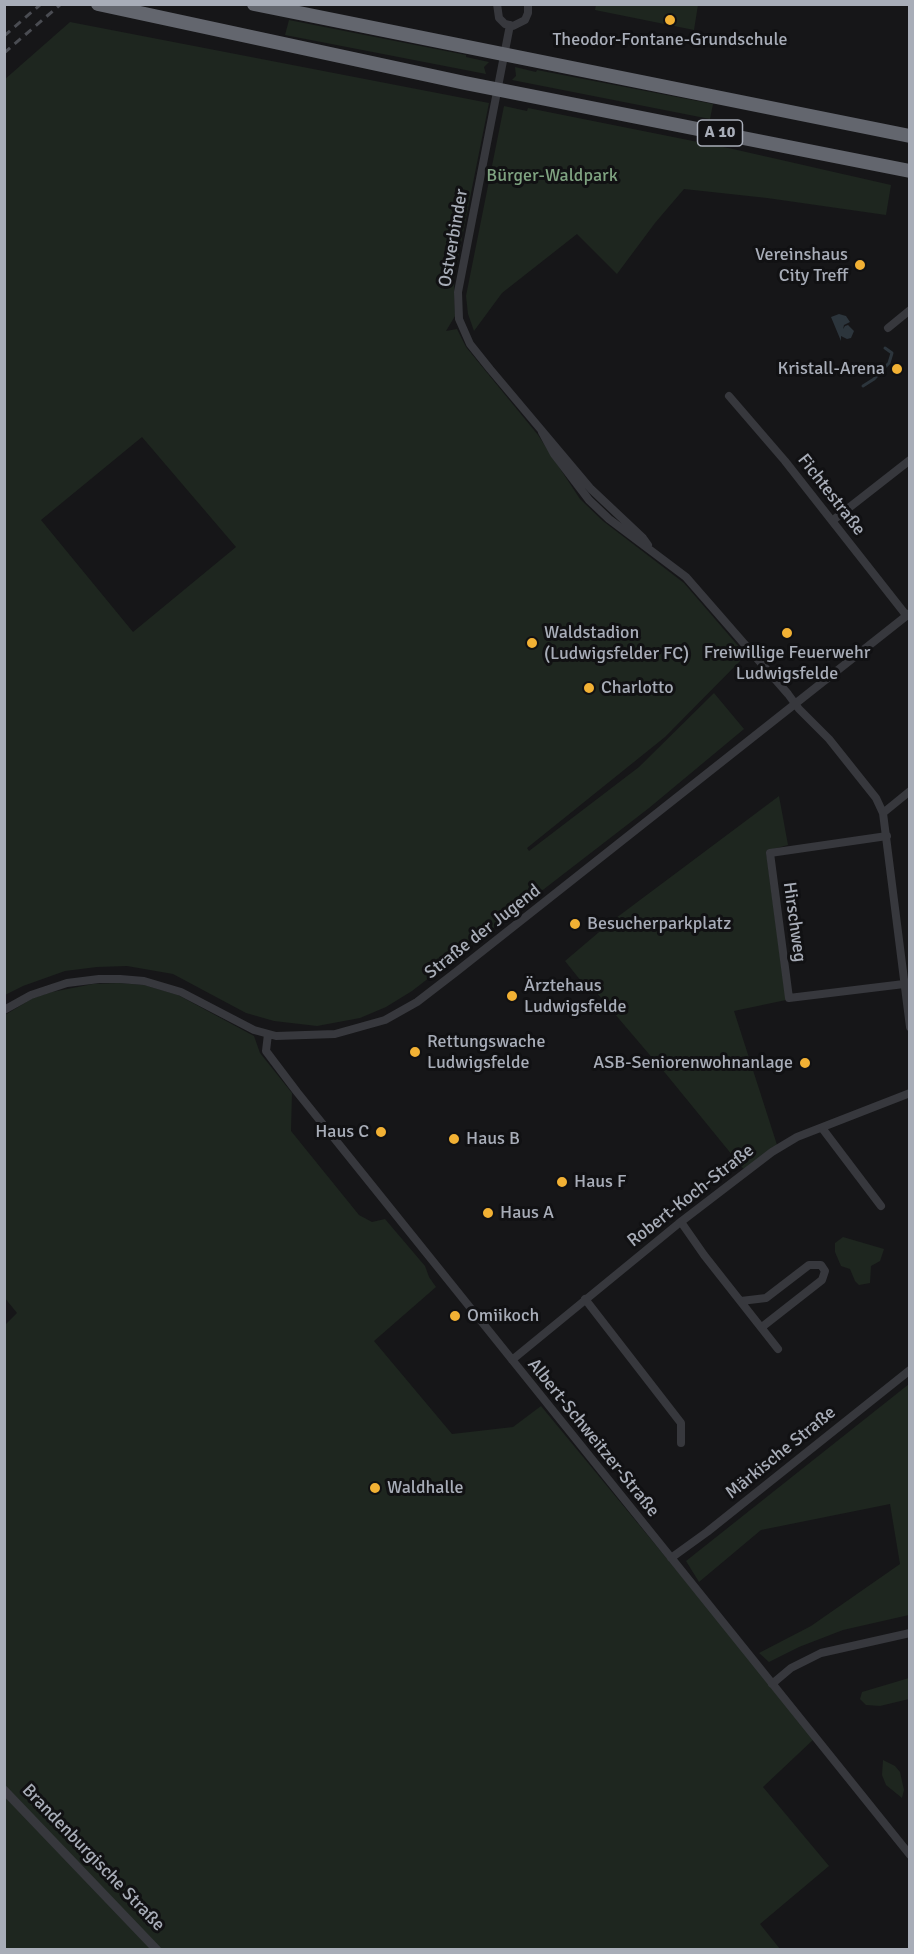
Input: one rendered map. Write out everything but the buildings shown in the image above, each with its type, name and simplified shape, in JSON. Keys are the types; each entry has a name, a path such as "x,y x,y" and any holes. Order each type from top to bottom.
{"highway":[{"name":"A 10","path":"254,4 909,136"},
{"name":"A 10","path":"103,5 465,83 909,171"}],"street":[{"path":"496,5 499,18 510,25 518,25 525,20 528,4"},
{"name":"Ostverbinder","path":"510,25 458,292 459,319 470,344 591,489 643,538 650,549 686,577 795,703"},
{"path":"888,328 909,310"},
{"name":"Fichtestraße","path":"729,396 908,614"},
{"path":"832,521 909,460"},
{"name":"Straße der Jugend","path":"4,1010 31,995 67,983 120,979 144,981 181,992 254,1030 267,1034 294,1036 335,1034 384,1020 409,1007 524,919 908,614"},
{"path":"795,703 842,754 873,793 883,813 909,1027"},
{"path":"883,813 909,791"},
{"name":"Hirschweg","path":"886,836 770,853 789,998 904,984"},
{"name":"Albert-Schweitzer-Straße","path":"267,1034 266,1051 909,1854"},
{"name":"Robert-Koch-Straße","path":"512,1360 681,1222 772,1152 797,1137 909,1093"},
{"path":"822,1128 881,1206"},
{"path":"681,1222 778,1349"},
{"path":"741,1301 766,1298 809,1264 821,1265 825,1271 822,1280 762,1327"},
{"path":"585,1299 681,1423 681,1443"},
{"name":"Märkische Straße","path":"671,1558 707,1532 909,1370"},
{"path":"772,1684 798,1664 833,1650 909,1633"},
{"name":"Brandenburgische Straße","path":"4,1790 157,1950"}],"green space":[{"name":"Theodor-Fontane-Grundschule","path":"596,4 698,5 694,30 595,10"},
{"path":"289,20 466,55 466,57 489,62 484,67 486,74 285,35"},
{"path":"70,22 489,103 454,278 455,316 446,331 457,329 466,347 538,435 580,499 603,521 684,583 746,655 665,737 527,848 529,851 639,767 714,693 744,729 649,808 412,991 386,1007 360,1018 317,1026 274,1021 246,1013 173,974 127,966 65,971 5,995 4,80","holes":["142,437 236,547 133,632 41,520"]},
{"path":"515,67 713,104 710,119 512,80 516,76"},
{"name":"Bürger-Waldpark","path":"504,106 527,111 528,108 733,149 891,185 886,215 684,189 617,274 577,234 502,293 474,331 468,314 466,296"},
{"path":"779,796 788,845 766,851 786,1000 734,1011 778,1148 746,1172 585,979 581,981 565,961 612,921"},
{"path":"93,984 144,985 178,995 254,1036 260,1053 292,1093 291,1131 359,1215 372,1222 385,1219 425,1266 436,1287 374,1341 452,1434 513,1427 541,1406 815,1738 763,1787 829,1866 760,1924 780,1949 5,1950 4,1326 17,1313 4,1297 5,1015 33,998 52,992"},
{"path":"843,1237 884,1249 880,1261 871,1266 870,1283 859,1285 850,1269 841,1266 835,1252 835,1243"},
{"path":"909,1384 909,1615 843,1630 799,1647 769,1662 759,1653 811,1626 900,1564 890,1504 761,1530 699,1582 686,1561"},
{"path":"909,1678 909,1699 880,1706 866,1705 860,1699 862,1692"},
{"path":"883,1760 895,1766 900,1772 904,1790 902,1798 886,1785 882,1775"}],"shaded area":[{"path":"839,314 846,316 850,322 844,325 843,329 848,325 854,331 851,338 841,336 841,341 831,317"}],"waterway":[{"path":"863,386 874,379 889,363 892,353 885,348"}],"railway":[{"path":"4,36 41,4"},
{"path":"4,53 61,4"}],"place":[{"name":"Theodor-Fontane-Grundschule","path":"670,20"},
{"name":"Vereinshaus City Treff","path":"860,265"},
{"name":"Kristall-Arena","path":"897,369"},
{"name":"Freiwillige Feuerwehr Ludwigsfelde","path":"787,633"},
{"name":"Waldstadion (Ludwigsfelder FC)","path":"532,643"},
{"name":"Charlotto","path":"589,688"},
{"name":"Besucherparkplatz","path":"575,924"},
{"name":"Ärztehaus Ludwigsfelde","path":"512,996"},
{"name":"Rettungswache Ludwigsfelde","path":"415,1052"},
{"name":"ASB-Seniorenwohnanlage","path":"805,1063"},
{"name":"Haus C","path":"381,1132"},
{"name":"Haus B","path":"454,1139"},
{"name":"Haus F","path":"562,1182"},
{"name":"Haus A","path":"488,1213"},
{"name":"Omiikoch","path":"455,1316"},
{"name":"Waldhalle","path":"375,1488"}]}
